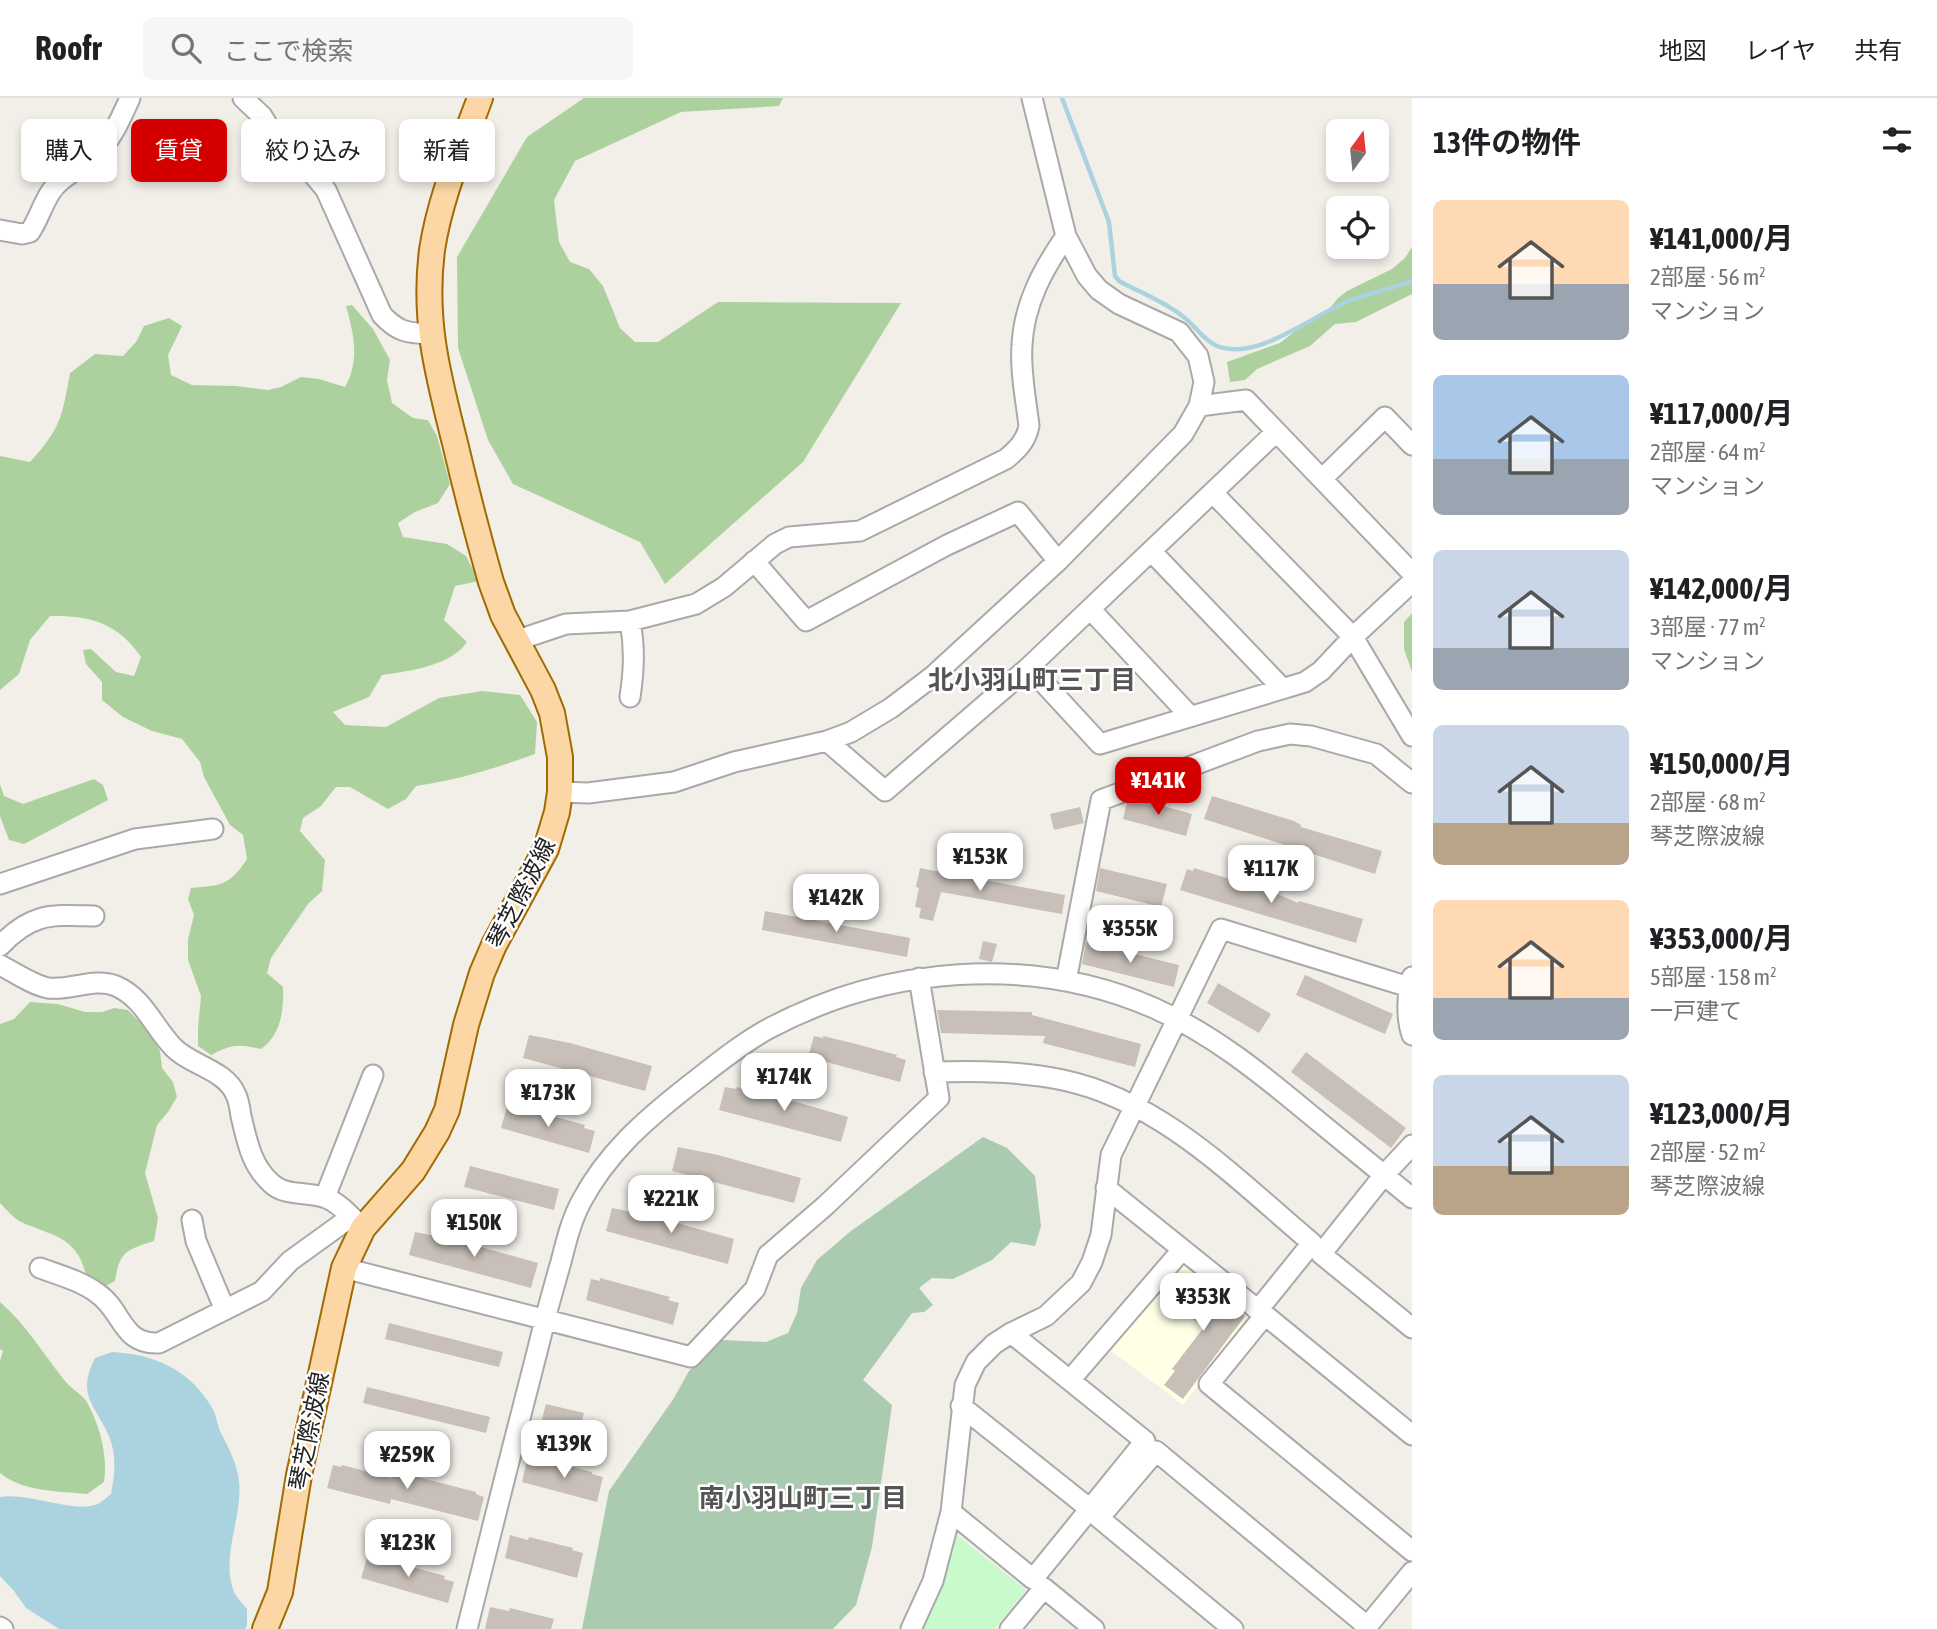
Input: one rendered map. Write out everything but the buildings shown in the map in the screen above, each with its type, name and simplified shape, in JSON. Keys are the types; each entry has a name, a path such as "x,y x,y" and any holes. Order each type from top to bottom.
{"main road":[{"name":"琴芝際波線","path":"265,1629 280,1592 299,1475 344,1268 357,1223 413,1171 437,1132 447,1110 466,1025 482,973 494,945 546,849 560,792 558,739 552,713 503,615 484,559 437,374 430,334 429,278 439,218 449,181 480,98"}],"street":[{"path":"0,230 22,234 30,232 50,192 103,148 130,98"},
{"path":"243,98 262,116 283,150 311,172 326,190 382,316 395,328 430,334"},
{"path":"560,792 589,793 674,782 734,762 827,741 851,732 891,708 933,676 1058,561 1183,434 1199,406 1204,382 1198,356 1179,332 1118,304 1099,290 1074,257 1066,236 1032,98"},
{"path":"515,641 566,624 630,621 696,604 724,587 775,544 789,537 860,531 996,464 1018,449 1027,437 1029,426 1022,365 1025,326 1032,296 1046,265 1066,236"},
{"path":"1199,406 1245,400 1412,573"},
{"path":"1322,479 1385,417 1412,445"},
{"path":"827,741 885,790 1029,667 1276,432"},
{"path":"1213,493 1353,637 1412,736"},
{"path":"754,561 806,621 947,545 1018,512 1058,561"},
{"path":"1152,552 1282,688"},
{"path":"1029,667 1100,744 1304,682 1321,671 1412,582"},
{"path":"1091,610 1190,716"},
{"path":"630,621 635,647 631,696"},
{"path":"1066,981 1101,800 1258,741 1290,734 1311,736 1376,754 1412,783"},
{"path":"0,884 135,839 214,829"},
{"path":"0,946 22,926 46,915 94,916"},
{"path":"911,1629 933,1581 951,1512 965,1385 976,1362 994,1344 1046,1316 1081,1283 1101,1235 1111,1155 1222,929 1410,982 1409,1027 1412,1035"},
{"path":"0,965 48,988 101,982 118,986 141,1003 173,1047 225,1080 236,1094 250,1153 273,1186 286,1192 325,1197 357,1223 290,1261 262,1292 159,1343 146,1344 134,1338 108,1303 97,1293 40,1268"},
{"path":"467,1629 545,1319 579,1205 595,1179 642,1123 765,1031 824,1003 869,988 919,978 965,974 1027,975 1066,981 1121,995 1178,1020 1240,1058 1412,1198"},
{"path":"344,1268 691,1357 755,1289 768,1255 939,1098 919,978"},
{"path":"934,1072 1025,1073 1104,1093 1179,1132 1312,1243 1258,1310 1107,1188"},
{"path":"325,1197 373,1075"},
{"path":"1412,1145 1384,1175 1321,1254 1412,1328"},
{"path":"192,1220 196,1241 225,1310"},
{"path":"1070,1380 1182,1250"},
{"path":"1412,1435 1265,1315 1209,1384 1412,1551"},
{"path":"951,1512 1033,1579 1145,1441 1011,1333"},
{"path":"961,1406 1090,1509"},
{"path":"1233,1629 1099,1518 1156,1451 1366,1628 1412,1572"},
{"path":"1010,1629 1044,1588 1094,1629"}],"shaded area":[{"path":"983,1137 1007,1148 1035,1176 1041,1226 1035,1246 1011,1242 992,1260 953,1279 932,1278 919,1288 933,1305 924,1312 912,1313 863,1380 892,1405 872,1547 856,1605 833,1629 582,1629 609,1491 674,1398 689,1371 722,1340 766,1342 788,1333 797,1313 801,1288 817,1260 851,1231"},
{"path":"1182,1258 1253,1314 1183,1405 1106,1347"}],"green space":[{"path":"584,98 783,98 779,106 681,112 575,161 554,200 559,242 570,262 589,269 603,286 620,328 635,342 658,342 718,302 901,303 803,462 665,584 640,542 513,484 488,440 458,348 457,257 527,137"},
{"path":"1412,247 1412,294 1356,322 1335,324 1310,346 1257,369 1245,380 1230,382 1227,362 1280,343 1308,321 1325,314 1347,291 1392,269 1405,258"},
{"path":"352,305 373,329 390,360 387,380 392,403 413,418 428,420 437,436 450,484 438,503 415,512 398,523 403,537 447,544 466,556 479,581 455,586 444,620 467,642 460,650 429,666 382,675 369,697 333,712 345,725 386,727 439,698 482,691 520,695 537,722 535,754 477,773 416,786 406,799 388,809 350,787 336,787 321,806 303,818 300,831 325,860 322,891 308,904 271,958 267,973 283,987 282,1013 277,1029 261,1049 235,1046 211,1055 198,1046 201,996 188,960 188,939 194,915 188,899 191,888 218,885 235,874 247,859 243,835 230,825 204,777 200,762 182,739 152,731 123,717 102,700 102,682 86,664 83,650 91,649 116,672 134,676 141,657 123,636 113,629 102,623 78,617 50,616 30,640 19,674 0,690 0,456 30,462 59,421 70,373 95,354 123,356 136,342 144,326 169,318 182,326 168,355 171,375 192,385 268,390 301,377 345,387 354,357 353,337 346,306"},
{"path":"1412,613 1412,672 1404,649 1404,622"},
{"path":"94,779 103,785 108,800 24,844 9,840 0,816 0,784 4,796 23,804"},
{"path":"30,1002 58,1004 85,1012 102,1012 114,1008 128,1010 150,1033 160,1051 162,1068 173,1082 177,1097 157,1125 145,1173 158,1218 154,1241 126,1253 119,1263 115,1281 104,1287 86,1275 82,1262 70,1245 18,1220 0,1203 0,1024 14,1019"},
{"path":"0,1302 26,1330 65,1381 86,1401 92,1413 102,1442 105,1472 104,1482 87,1494 30,1487 0,1473 0,1361 3,1351 0,1349"},
{"path":"950,1530 1026,1590 994,1629 914,1629"}],"water":[{"path":"112,1352 142,1356 169,1366 192,1382 213,1409 238,1474 238,1509 229,1565 234,1592 247,1609 245,1629 59,1629 26,1608 0,1576 0,1497 24,1497 64,1505 88,1506 98,1504 111,1494 113,1449 89,1398 87,1381 95,1358"}],"waterway":[{"path":"1062,98 1109,222 1115,276 1119,281 1174,310 1212,344 1233,349 1250,348 1286,334 1351,300 1412,281"}],"district":[{"name":"北小羽山町三丁目","path":"1032,680"},
{"name":"南小羽山町三丁目","path":"803,1498"}]}
